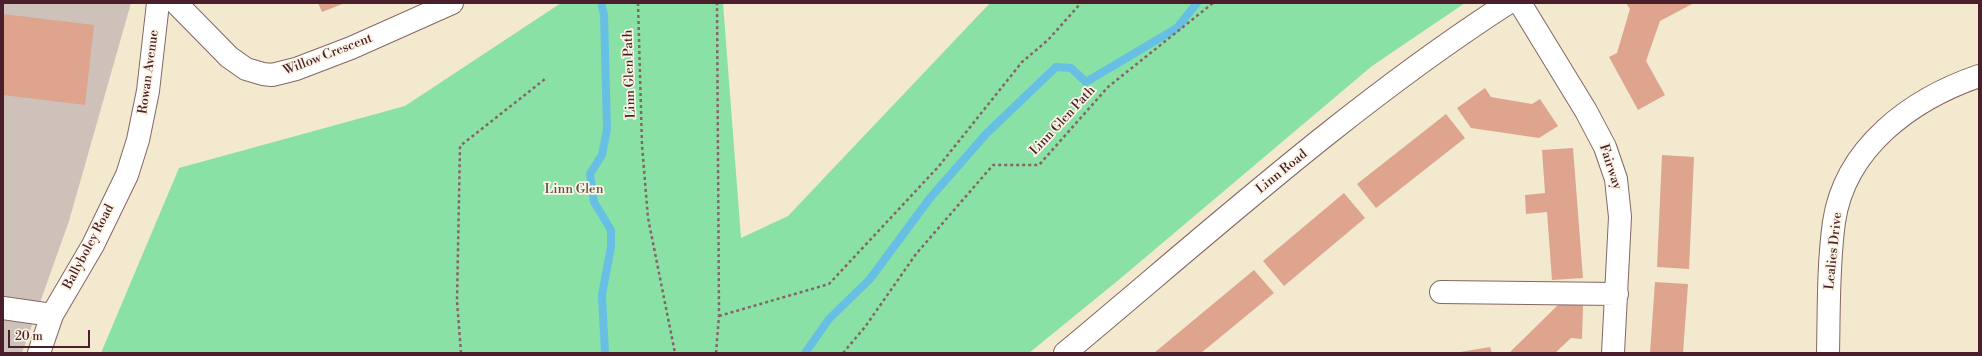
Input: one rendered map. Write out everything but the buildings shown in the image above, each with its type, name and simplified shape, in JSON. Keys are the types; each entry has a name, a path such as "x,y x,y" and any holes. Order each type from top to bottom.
{"street":[{"name":"Rowan Avenue","path":"138,140 148,91 158,3"},
{"name":"Willow Crescent","path":"176,3 229,57 246,69 272,75 287,72 351,48 452,3"},
{"name":"Linn Road","path":"1065,353 1300,157 1401,78 1472,26 1508,3"},
{"name":"Fairway","path":"1520,3 1586,111 1612,163 1619,197 1620,217 1613,353"},
{"name":"Lealies Drive","path":"1828,353 1829,291 1834,221 1842,193 1857,161 1878,136 1902,115 1929,97 1956,84 1979,76"},
{"name":"Ballyboley Road","path":"39,353 52,315 93,245 127,174 138,140"},
{"path":"1441,292 1617,294"},
{"path":"3,308 52,315"}],"path":[{"name":"Linn Glen Path","path":"638,3 642,145 648,218 675,353"},
{"path":"716,353 719,316 717,3"},
{"path":"719,316 830,284 939,166 1022,62 1048,40 1081,3"},
{"name":"Linn Glen Path","path":"843,353 865,327 916,254 993,165 1039,165 1108,87 1214,3"},
{"path":"461,353 457,301 460,146 545,79"}],"shaded area":[{"path":"3,3 131,3 69,221 22,353 3,353"}],"green space":[{"name":"Linn Glen","path":"561,3 723,3 741,238 788,216 990,3 1465,3 1372,66 1121,278 1029,353 101,353 179,168 405,106"}],"waterway":[{"path":"601,3 604,14 607,129 602,155 590,174 594,202 611,230 611,247 602,295 605,353"},
{"path":"805,353 829,319 870,279 930,198 986,134 1056,67 1071,68 1086,82 1177,28 1197,3"}]}
